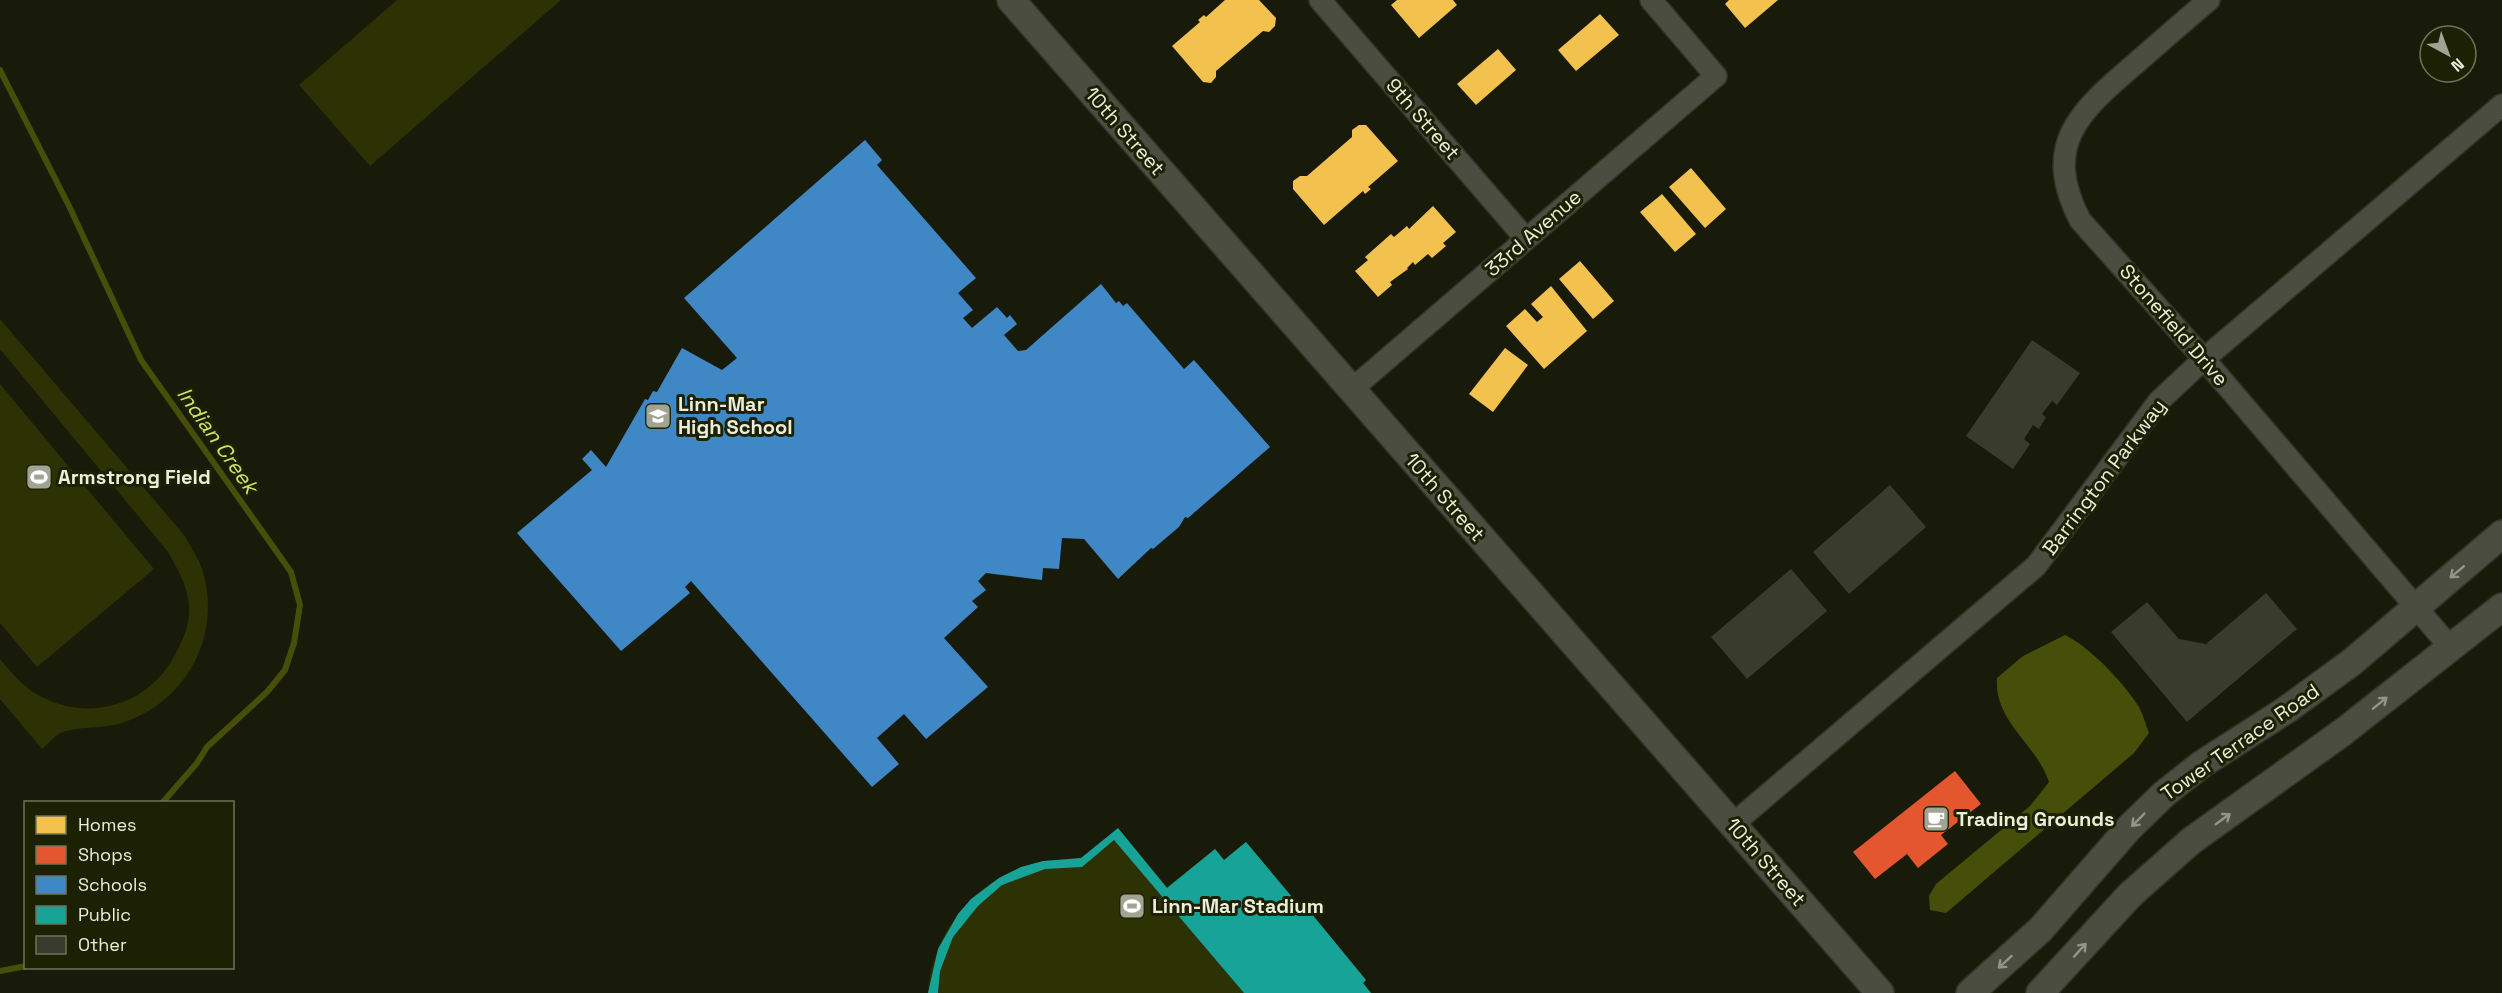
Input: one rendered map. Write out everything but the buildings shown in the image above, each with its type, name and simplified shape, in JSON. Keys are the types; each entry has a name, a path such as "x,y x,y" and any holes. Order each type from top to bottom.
{"street":[{"name":"10th Street","path":"1011,0 1880,993"},
{"name":"9th Street","path":"1320,0 1526,239"},
{"name":"33rd Avenue","path":"1351,390 1716,76 1651,0"},
{"name":"Stonefield Drive","path":"2209,0 2094,99 2078,119 2068,141 2065,164 2067,188 2080,220 2204,358 2450,646"},
{"name":"Barrington Parkway","path":"1732,825 2036,566 2159,401 2204,358 2502,105"},
{"name":"Tower Terrace Road","path":"1970,993 2041,930 2129,828 2163,794 2202,764 2286,710 2352,662 2502,534"},
{"path":"2040,993 2130,895 2191,841 2343,732 2502,607"}],"shaded area":[{"path":"397,0 561,0 370,166 299,85"},
{"path":"0,319 185,536 201,565 207,593 208,618 203,641 194,662 181,682 165,699 145,713 122,723 63,732 42,749 0,699 0,659 28,688 58,704 77,708 114,705 148,688 162,674 182,640 187,627 189,607 185,585 168,552 0,349"},
{"name":"Armstrong Field","path":"0,384 154,569 37,667 0,623"},
{"path":"2065,635 2096,657 2124,687 2139,707 2149,733 2134,753 1946,913 1930,910 1929,896 1936,884 2030,806 2049,782 2035,755 2002,707 1997,678 2023,656"},
{"name":"Linn-Mar Stadium","path":"1118,828 1167,887 1215,849 1224,860 1246,842 1307,916 1311,913 1366,980 1363,983 1371,993 928,993 931,971 938,950 960,912 975,896 992,882 1011,871 1032,864 1082,857"}],"waterway":[{"name":"Indian Creek","path":"0,70 69,206 141,360 291,572 300,605 294,643 285,670 267,692 207,747 197,763 164,801"},
{"name":"Indian Creek","path":"0,971 24,966"}],"place":[{"name":"Linn-Mar High School","path":"658,416"},
{"name":"Armstrong Field","path":"39,477"},
{"name":"Trading Grounds","path":"1936,819"},
{"name":"Linn-Mar Stadium","path":"1132,906"}]}
